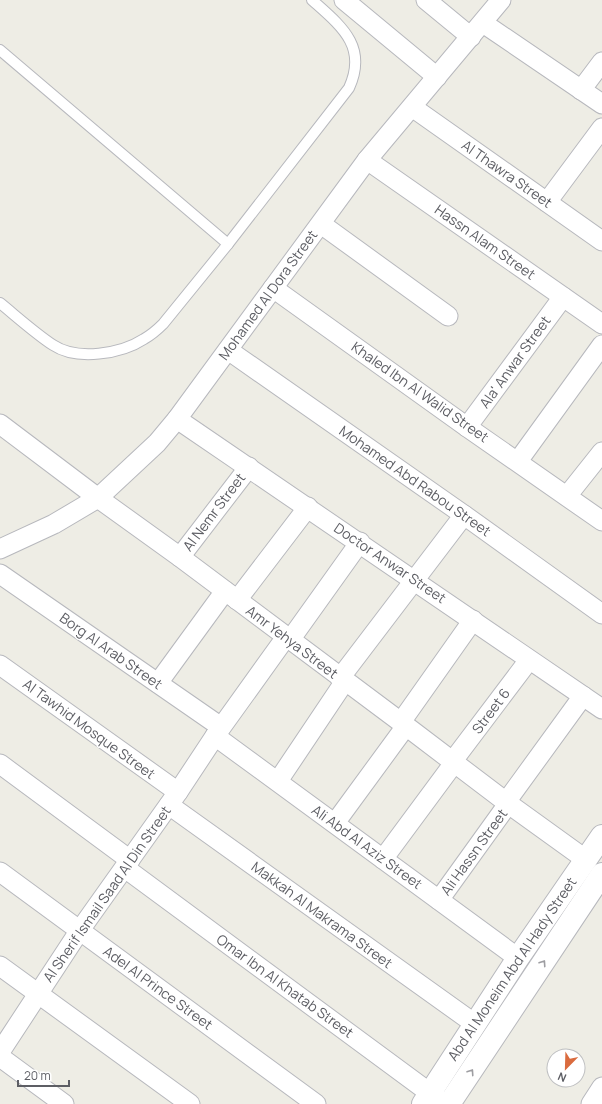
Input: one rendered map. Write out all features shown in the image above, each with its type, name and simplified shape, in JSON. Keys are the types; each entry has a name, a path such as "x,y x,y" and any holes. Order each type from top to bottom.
{"street":[{"path":"344,0 437,77"},
{"path":"426,0 471,37"},
{"name":"Mohamed Al Dora Street","path":"0,549 54,524 98,498 157,443 177,419 367,160 501,0"},
{"path":"483,22 602,104"},
{"path":"581,90 602,62"},
{"name":"Al Thawra Street","path":"412,107 602,240"},
{"path":"548,202 602,128"},
{"name":"Hassn Alam Street","path":"367,160 602,324"},
{"path":"320,224 448,316"},
{"name":"Khaled Ibn Al Walid Street","path":"273,288 467,427 518,461 602,521"},
{"name":"Ala' Anwar Street","path":"467,427 563,297"},
{"path":"518,461 602,345"},
{"name":"Mohamed Abd Rabou Street","path":"228,350 464,515 602,614"},
{"name":"Doctor Anwar Street","path":"177,419 360,542 602,709"},
{"name":"Amr Yehya Street","path":"0,424 507,803 585,859"},
{"path":"567,496 602,452"},
{"name":"Al Nemr Street","path":"180,558 249,467"},
{"path":"158,683 308,507"},
{"path":"278,781 343,679 464,515"},
{"name":"Al Sherif Ismail Saad Al Din Street","path":"0,1051 80,930 173,799 218,731 360,542"},
{"name":"Borg Al Arab Street","path":"0,574 158,683 218,731"},
{"path":"336,824 473,620"},
{"name":"Street 6","path":"383,859 529,660"},
{"name":"Al Tawhid Mosque Street","path":"0,665 173,799"},
{"name":"Ali Hassn Street","path":"439,900 584,696"},
{"name":"Ali Abd Al Aziz Street","path":"218,731 278,781 518,958"},
{"name":"Omar Ibn Al Khatab Street","path":"0,765 432,1100"},
{"name":"Makkah Al Makrama Street","path":"173,799 475,1024"},
{"name":"Abd Al Moneim Abd Al Hady Street","path":"432,1100 475,1024 518,958 602,836"},
{"name":"Adel Al Prince Street","path":"0,872 316,1104"},
{"name":"Abd Al Moneim Abd Al Hady Street","path":"449,1104 602,874"},
{"path":"0,966 190,1104"},
{"path":"0,1057 64,1104"},
{"path":"591,1104 602,1087"}],"lane":[{"path":"0,303 53,345 74,353 87,355 119,350 132,346 154,333 228,244 343,96 353,79 355,60 354,50 350,40 345,32 312,0"},
{"path":"0,50 228,244"}]}
